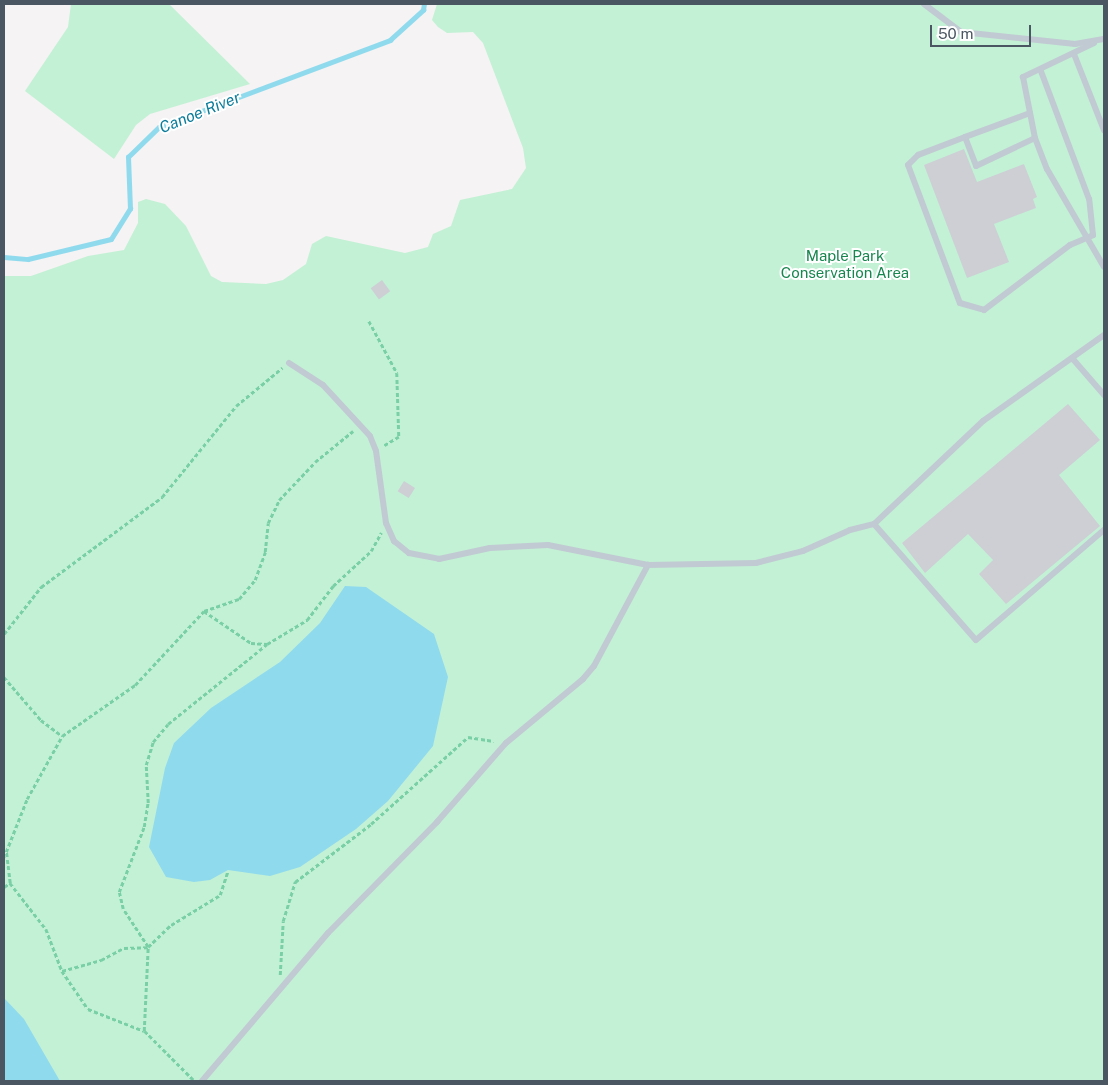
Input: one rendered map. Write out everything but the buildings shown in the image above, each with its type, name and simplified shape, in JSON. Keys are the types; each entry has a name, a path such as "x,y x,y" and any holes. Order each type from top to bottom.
{"lane":[{"path":"924,4 961,32 1094,43"},
{"path":"1104,39 1041,71 1023,77 1035,138 1047,170 1104,267"},
{"path":"1074,54 1104,130"},
{"path":"1030,113 918,156 908,165 960,303 984,310 1070,245 1093,235 1089,199 1041,71"},
{"path":"965,138 976,166 1035,138"},
{"path":"289,363 323,385 360,425 376,451 386,523 394,541 410,553 438,560 490,548 548,545 648,565 756,563 803,551 850,530 874,524 983,421 1104,335"},
{"path":"1072,358 1104,395"},
{"path":"874,524 976,640 1104,530"},
{"path":"202,1081 280,990 506,743 594,666 648,565"}],"path":[{"path":"369,321 397,373 399,437 376,451"},
{"path":"4,634 41,587 162,497 236,406 289,363"},
{"path":"194,1081 144,1031 88,1009 62,971 46,929 10,883 6,852 27,798 62,736 135,685 204,611 239,598 255,580 265,552 268,523 279,500 315,462 360,425"},
{"path":"144,1031 148,947 123,909 119,892 144,827 148,803 146,765 153,742 168,724 268,644 307,620 333,586 371,551 386,523"},
{"path":"204,611 251,642 268,644"},
{"path":"4,677 41,720 62,736"},
{"path":"280,990 283,921 296,882 371,824 468,737 506,743"},
{"path":"62,971 101,960 124,948 148,947 172,925 220,895 228,871"},
{"path":"4,887 10,883"}],"green space":[{"path":"71,4 169,4 250,84 150,114 136,125 114,159 25,91 68,27"},
{"name":"Maple Park Conservation Area","path":"437,4 1104,4 1104,1081 4,1081 4,276 31,276 88,256 124,250 138,223 138,202 146,199 165,204 186,226 211,276 222,282 266,284 283,280 306,264 312,244 326,236 405,253 428,247 433,234 451,226 460,200 512,189 526,168 523,148 483,43 473,32 447,33 438,27 432,20"}],"water":[{"path":"345,586 366,587 434,634 448,677 433,746 388,801 356,829 300,867 270,876 228,870 210,880 194,882 166,877 149,847 165,768 174,743 211,708 280,662 320,623"},
{"path":"4,998 24,1019 60,1081 4,1081"}],"waterway":[{"name":"Canoe River","path":"4,257 28,259 111,239 130,209 128,157 159,127 390,40 423,10 424,4"}]}
